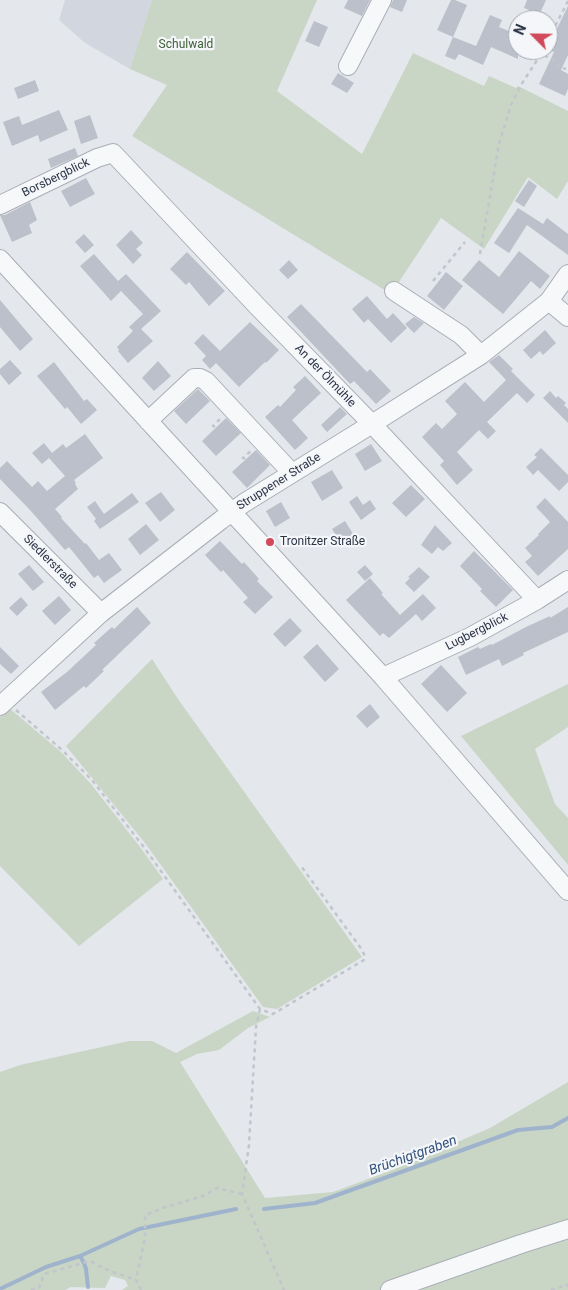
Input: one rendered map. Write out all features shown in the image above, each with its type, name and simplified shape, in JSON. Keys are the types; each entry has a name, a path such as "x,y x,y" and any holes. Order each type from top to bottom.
{"street":[{"path":"348,66 382,0"},
{"name":"Borsbergblick","path":"0,205 97,158 113,153"},
{"name":"An der Ölmühle","path":"113,153 537,600"},
{"path":"0,259 383,678 568,891"},
{"name":"Struppener Straße","path":"3,704 100,613 232,512 481,355 549,301 568,274"},
{"path":"394,291 461,336 481,355"},
{"path":"549,301 568,318"},
{"path":"148,421 194,378 200,378 206,381 292,473"},
{"name":"Siedlerstraße","path":"0,512 100,613"},
{"name":"Lugbergblick","path":"383,678 470,637 537,600 568,580"},
{"path":"390,1290 568,1229"}],"path":[{"path":"558,20 568,1"},
{"path":"480,254 499,144 511,106 521,85 537,60"},
{"path":"554,60 559,67 566,69"},
{"path":"433,281 465,242"},
{"path":"3,704 62,750 92,780 143,846 260,1009 273,1014 364,960 365,956 301,866"},
{"path":"260,1009 256,1027 249,1145 242,1194 284,1290"},
{"path":"141,1290 136,1280 144,1238 144,1215 204,1196 217,1188 242,1194"},
{"path":"31,1290 38,1288 44,1274 90,1261 105,1269 136,1280"},
{"path":"551,1290 568,1285"}],"shaded area":[{"path":"65,0 152,0 130,69 85,43 59,20"}],"green space":[{"name":"Schulwald","path":"152,0 317,0 277,91 362,154 413,53 484,86 489,76 516,88 518,86 568,111 568,181 557,199 528,177 484,249 441,218 391,294 132,136 167,85 130,69"},
{"path":"152,659 178,699 362,957 277,1009 263,1007 145,843 66,746"},
{"path":"568,684 568,727 535,749 555,804 568,818 568,865 461,736"},
{"path":"9,708 61,752 91,784 163,879 79,946 0,866 0,717"},
{"path":"253,1011 270,1017 248,1028 219,1050 197,1054 180,1062 265,1198 333,1192 390,1171 490,1128 568,1082 568,1290 122,1290 128,1286 125,1280 111,1276 105,1288 71,1287 65,1290 0,1290 0,1072 20,1065 129,1041 152,1041 176,1053"}],"building":[{"path":"348,0 370,0 362,16 344,8"},
{"path":"393,0 407,0 402,12 390,7"},
{"path":"451,0 467,5 453,37 437,30"},
{"path":"527,0 546,0 542,10 524,8"},
{"path":"568,6 568,55 561,70 568,74 568,89 565,96 539,84 550,60 558,60 558,26"},
{"path":"490,15 502,20 499,27 508,31 508,55 491,47 483,65 459,54 455,60 445,56 453,37 476,46"},
{"path":"314,21 328,27 319,47 305,41"},
{"path":"338,73 354,83 347,93 331,84"},
{"path":"35,80 39,91 18,99 14,88"},
{"path":"59,110 68,130 40,142 38,135 12,146 3,122 19,116 22,125"},
{"path":"90,115 98,138 81,144 74,121"},
{"path":"75,148 78,156 51,168 48,159"},
{"path":"86,178 95,194 70,207 61,191"},
{"path":"529,180 537,186 524,207 515,201"},
{"path":"30,202 37,220 29,225 32,233 12,242 0,215 5,215"},
{"path":"518,208 543,224 547,218 568,234 568,255 527,225 509,253 494,243"},
{"path":"131,230 143,243 136,249 142,255 133,264 116,245"},
{"path":"84,234 94,245 85,253 75,242"},
{"path":"519,251 550,276 540,289 531,281 503,314 462,280 479,260 499,277"},
{"path":"187,252 225,291 209,306 189,282 186,285 170,269"},
{"path":"94,254 118,281 126,274 161,311 141,329 153,341 128,363 117,347 133,331 129,327 143,314 121,291 111,301 80,266"},
{"path":"289,260 298,270 288,279 279,270"},
{"path":"446,272 463,286 444,310 427,296"},
{"path":"367,296 387,319 393,313 407,328 391,343 368,319 364,323 352,309"},
{"path":"0,300 33,339 20,351 0,327"},
{"path":"301,304 367,372 370,369 391,391 376,404 354,381 350,384 287,317"},
{"path":"414,317 424,323 414,333 405,324"},
{"path":"250,322 279,350 239,387 216,363 210,369 202,360 206,356 194,343 203,334 220,351"},
{"path":"545,330 556,343 543,355 540,351 531,359 523,350"},
{"path":"499,355 513,369 511,371 535,395 527,403 517,393 487,422 496,431 488,439 479,430 457,452 473,470 457,485 440,465 444,461 422,437 436,423 442,429 457,414 445,401 465,382 484,402 506,380 489,362"},
{"path":"10,360 22,373 9,385 0,374 0,369"},
{"path":"158,361 171,376 154,391 142,378"},
{"path":"54,362 84,401 87,399 97,410 81,424 67,407 65,409 37,376"},
{"path":"305,376 321,393 292,420 308,438 295,450 265,417 278,405 280,407 296,390 293,387"},
{"path":"198,389 210,401 186,424 174,411"},
{"path":"550,391 556,398 558,396 566,403 564,405 568,409 568,423 543,398"},
{"path":"340,407 347,414 327,432 321,425"},
{"path":"226,418 241,433 216,456 202,441"},
{"path":"85,434 103,458 74,480 78,489 55,509 99,560 109,553 122,570 104,583 98,575 94,578 69,547 65,550 0,479 0,468 7,461 32,487 38,481 47,491 65,476 49,458 42,464 32,453 44,443 52,453 63,444 66,448"},
{"path":"371,444 382,461 365,471 355,454"},
{"path":"541,448 568,475 568,482 559,491 538,470 533,475 526,467 537,457 534,455"},
{"path":"256,450 270,465 247,488 232,472"},
{"path":"332,470 343,488 322,501 311,482"},
{"path":"411,485 425,499 406,517 392,503"},
{"path":"161,492 175,510 160,522 145,503"},
{"path":"132,493 139,502 100,529 94,521 96,519 87,507 95,501 104,514"},
{"path":"357,496 363,505 370,500 376,509 361,520 349,502"},
{"path":"545,498 568,522 568,549 538,576 525,562 532,556 525,548 550,522 536,507"},
{"path":"281,502 290,518 275,527 266,511"},
{"path":"345,521 355,537 342,545 332,529"},
{"path":"146,524 159,540 140,555 128,539"},
{"path":"435,525 452,543 443,551 438,547 432,554 421,545"},
{"path":"220,541 242,564 244,562 259,579 257,581 273,597 255,614 243,602 248,598 223,570 221,572 205,555"},
{"path":"474,551 513,590 496,607 460,566"},
{"path":"29,565 44,582 33,591 18,574"},
{"path":"365,565 373,574 365,581 357,572"},
{"path":"419,567 430,577 414,592 405,583 410,578 408,577"},
{"path":"370,578 383,593 381,594 400,615 423,594 436,608 422,621 416,614 389,638 383,633 380,636 346,600"},
{"path":"59,596 71,610 55,625 42,611"},
{"path":"21,597 28,605 17,616 9,608"},
{"path":"137,607 151,623 86,688 84,686 55,710 41,692 67,672 96,645 94,643 112,627 114,629"},
{"path":"568,607 568,632 523,653 524,655 502,666 499,659 466,675 458,657 478,647 480,649 492,645 550,616 550,618"},
{"path":"290,618 302,631 285,647 273,634"},
{"path":"317,644 339,669 325,682 303,657"},
{"path":"0,647 19,666 11,674 0,664"},
{"path":"441,665 467,693 447,712 421,684"},
{"path":"370,704 380,717 367,728 356,716"}],"waterway":[{"name":"Brüchigtgraben","path":"264,1209 315,1203 518,1130 552,1127 568,1118"},
{"name":"Brüchigtgraben","path":"0,1289 46,1267 80,1256 139,1229 236,1209"},
{"path":"80,1256 86,1269 88,1287"}],"place":[{"name":"Tronitzer Straße","path":"270,542"}]}
